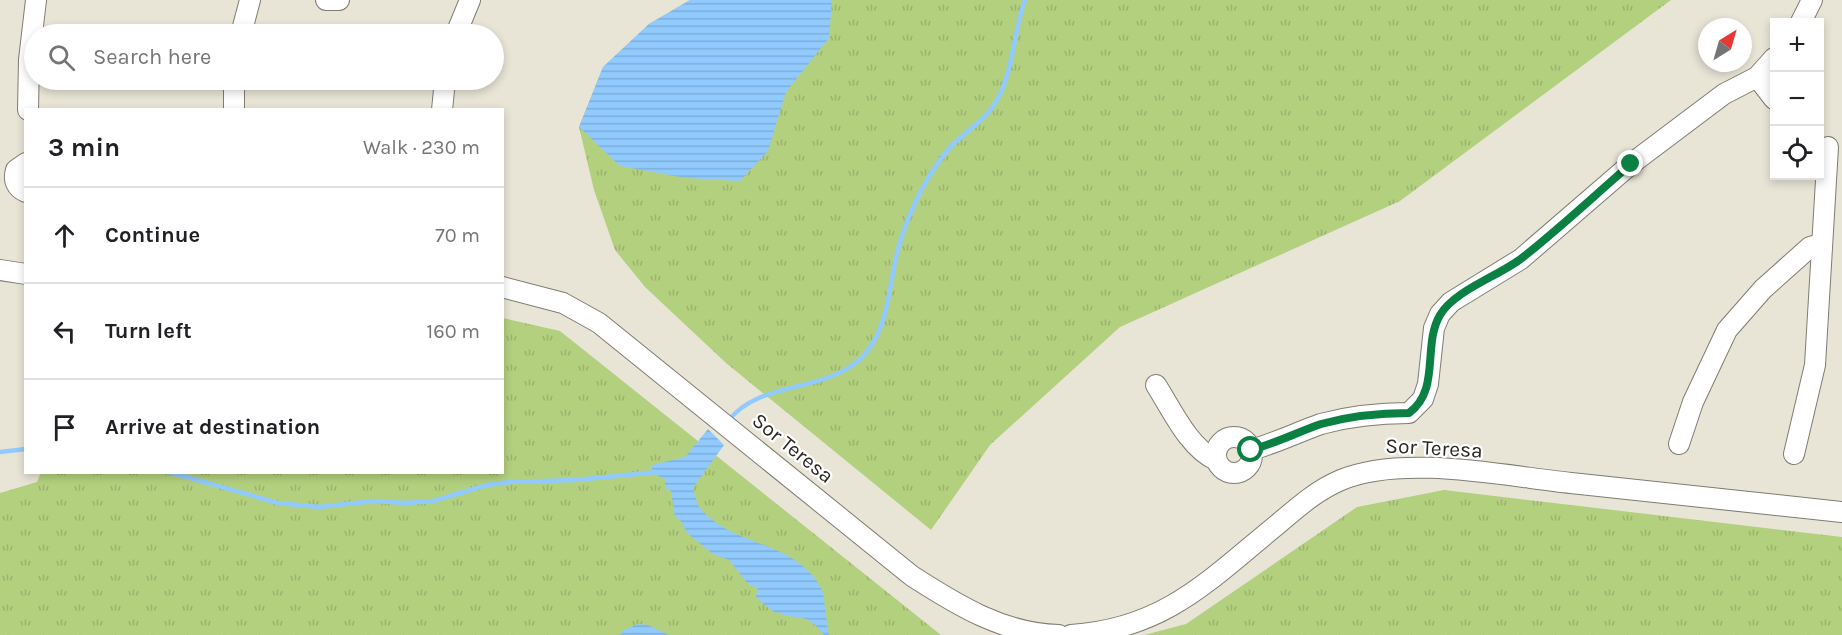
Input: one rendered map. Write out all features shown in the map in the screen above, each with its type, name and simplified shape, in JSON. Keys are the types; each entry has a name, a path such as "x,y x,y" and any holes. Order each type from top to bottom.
{"street":[{"path":"33,24 36,0"},
{"path":"244,24 250,0"},
{"path":"326,0 339,0"},
{"path":"1803,18 1812,0"},
{"path":"458,24 462,3"},
{"path":"1156,386 1193,440 1206,455 1216,460 1217,446 1228,438 1242,439 1251,450 1280,442 1321,425 1366,415 1409,413 1423,399 1428,384 1434,328 1440,314 1451,302 1521,259 1631,164 1724,94 1757,78 1770,63"},
{"path":"1757,78 1770,94"},
{"path":"28,90 28,108"},
{"path":"234,90 234,108"},
{"path":"442,108 444,90"},
{"path":"1794,454 1815,365 1820,243 1830,147"},
{"path":"24,164 16,170 15,179 19,188 24,191"},
{"path":"1678,444 1694,402 1731,324 1748,303 1802,254 1820,243"},
{"path":"0,270 24,274"},
{"path":"0,279 24,280"},
{"name":"Sor Teresa","path":"504,287 552,299 583,312 622,339 912,576 946,598 999,623 1024,631 1059,635"},
{"name":"Sor Teresa","path":"1071,635 1092,634 1130,625 1171,608 1313,495 1341,480 1377,468 1393,466 1458,471 1842,512"}],"green space":[{"path":"690,0 1671,0 1400,201 1120,327 990,445 931,530 726,363 645,287 615,250 594,190 579,127 603,67 649,24"},
{"path":"504,318 560,331 941,635 0,635 0,493 37,482 40,474 504,474"},
{"path":"1444,490 1842,537 1842,635 1144,635 1186,624 1357,507"}],"water":[{"path":"690,0 832,0 829,38 786,92 768,151 740,181 686,178 620,166 579,127 603,67 649,24"},
{"path":"708,429 724,445 693,488 699,507 714,521 730,531 782,553 811,574 823,593 829,635 824,635 813,623 804,618 777,613 768,607 756,597 758,588 748,584 729,560 713,554 687,533 681,521 675,517 671,491 665,488 665,479 652,473 652,465 685,457"},
{"path":"638,624 648,625 669,635 620,635 624,630"}],"waterway":[{"path":"728,421 742,407 758,398 814,382 849,368 864,355 873,343 885,315 897,254 914,204 932,171 947,151 986,115 997,100 1007,76 1025,0"},
{"path":"0,452 24,449"},
{"path":"176,474 278,503 319,507 374,501 406,503 433,501 487,485 510,482 576,480 656,472"}],"route":[{"path":"1251,450 1280,442 1321,425 1366,415 1409,413 1423,399 1428,384 1434,328 1440,314 1451,302 1521,259 1631,164"}]}
